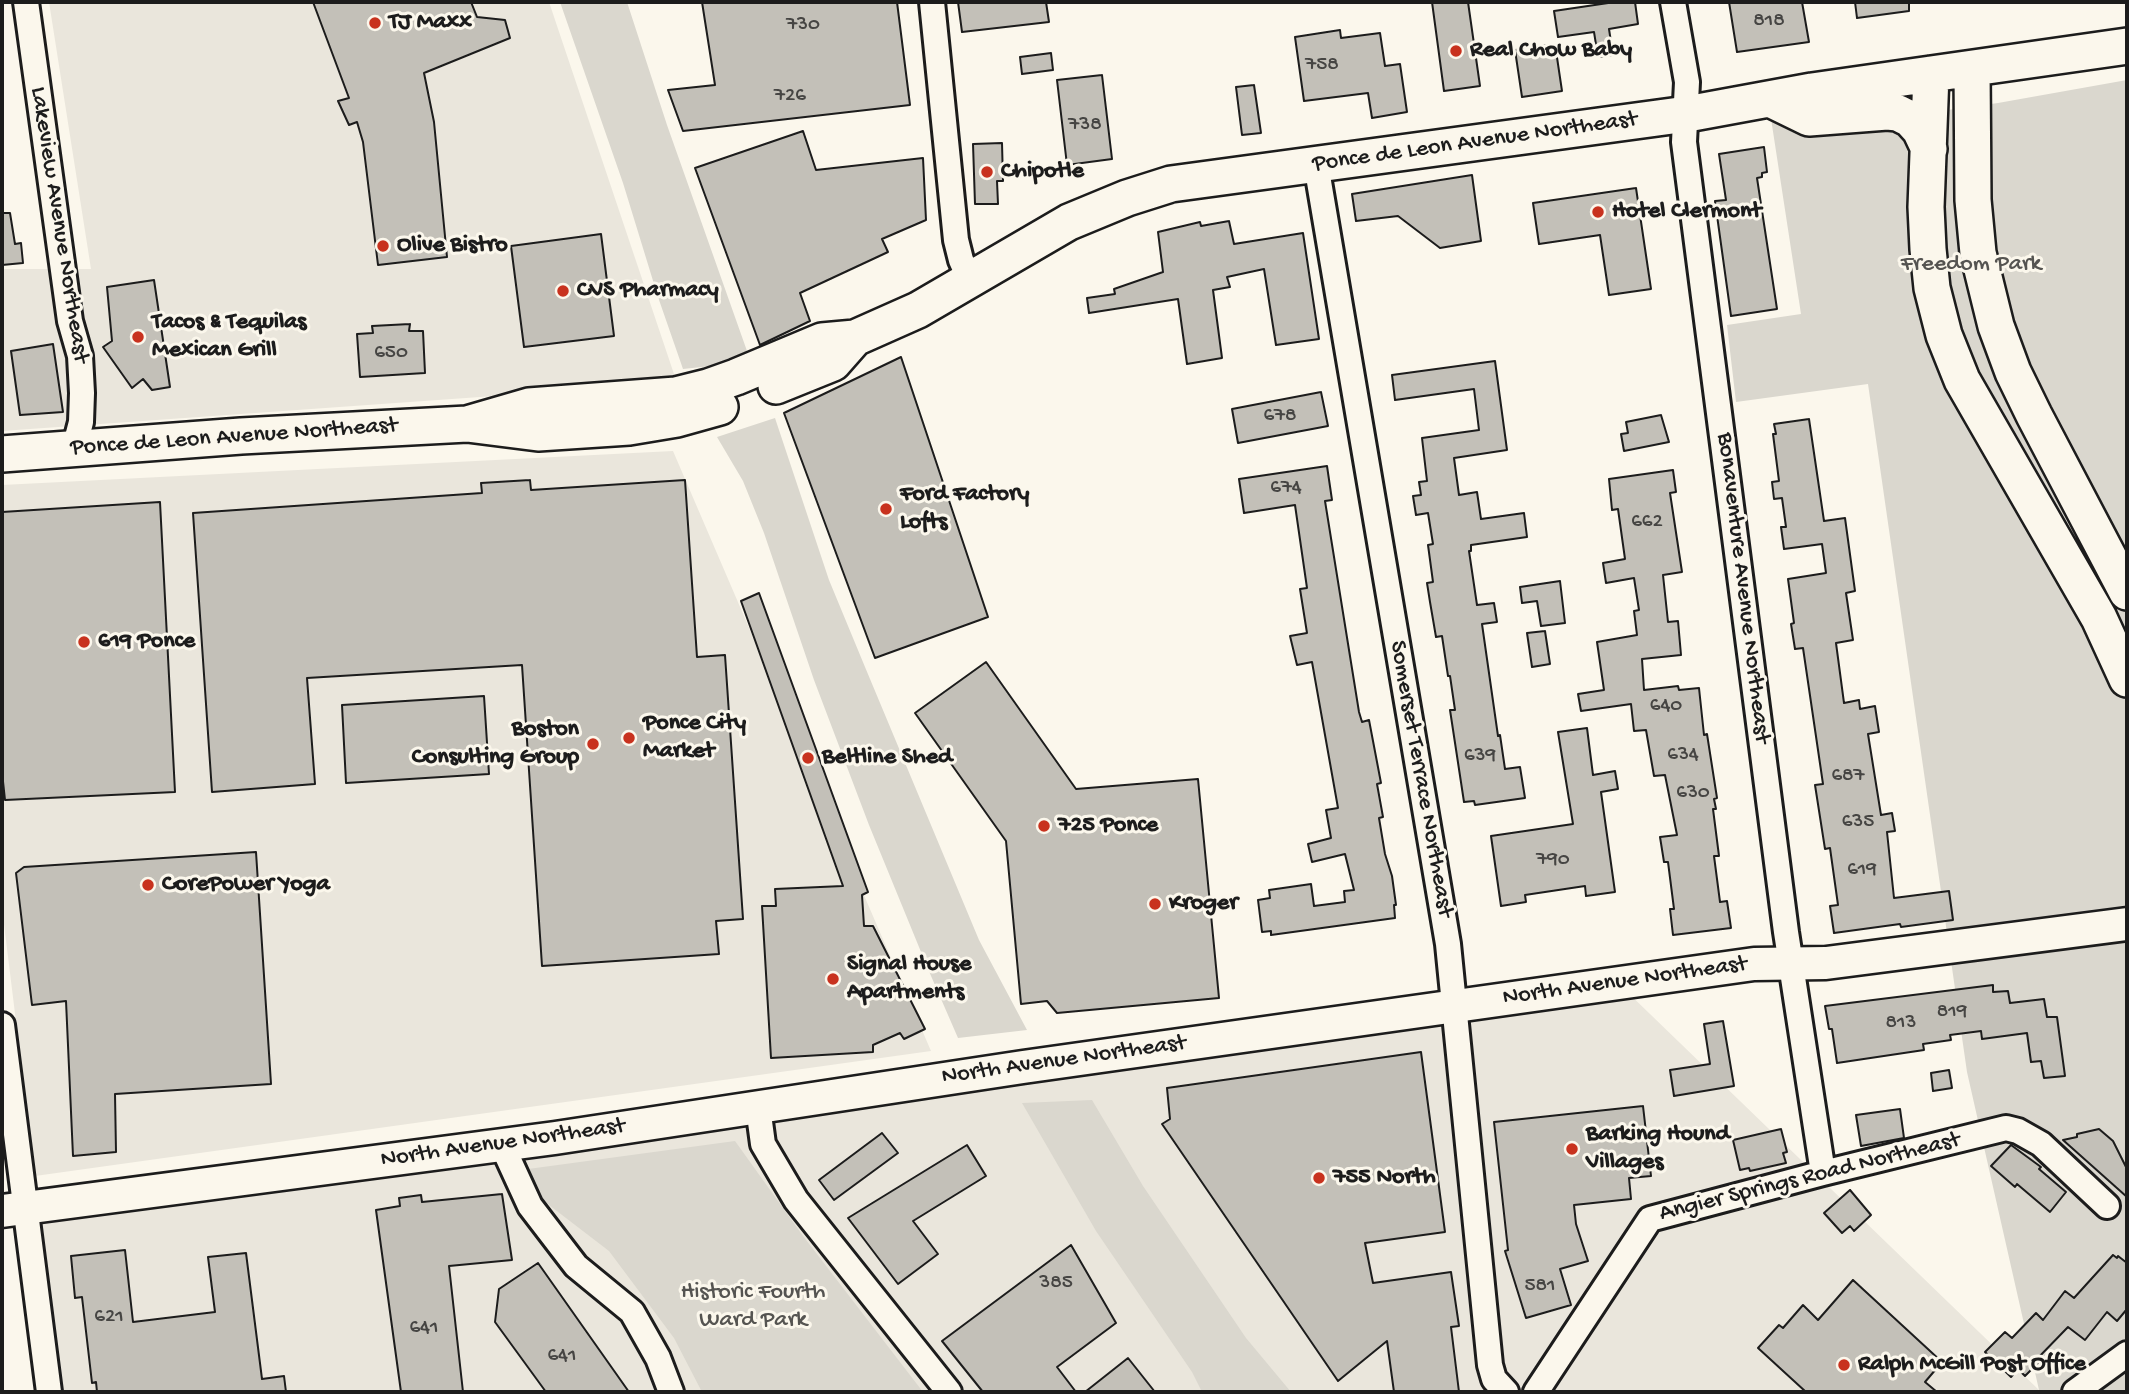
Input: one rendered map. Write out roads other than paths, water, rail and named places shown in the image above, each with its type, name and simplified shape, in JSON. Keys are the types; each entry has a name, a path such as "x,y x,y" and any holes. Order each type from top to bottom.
{"highway":[{"name":"Ponce de Leon Avenue Northeast","path":"2,454 305,432 467,424 529,406 676,395 727,381 822,341 855,338 918,310 1069,222 1171,184 1687,114 1931,74 2127,46"},
{"path":"1972,69 1974,214 1978,253 1996,326 2013,372 2034,415 2127,592"},
{"path":"1931,74 1926,207 1928,249 1932,288 1944,335 1962,380 2099,618 2127,679"},
{"path":"1770,99 1809,118 1898,113 1910,119 1920,130 1929,149"}],"main road":[{"name":"North Avenue Northeast","path":"13,1210 502,1145 1754,964 1826,963 2127,924"}],"street":[{"name":"Lakeview Avenue Northeast","path":"26,2 70,321 80,356 81,422 74,449"},
{"path":"932,2 956,240 970,280"},
{"name":"Bonaventure Avenue Northeast","path":"1673,2 1687,82 1684,142 1787,932 1823,1173"},
{"name":"Somerset Terrace Northeast","path":"1316,164 1441,902 1455,1006 1490,1365 1494,1379 1506,1392"},
{"path":"2,1025 13,1210 49,1392"},
{"path":"758,1107 763,1144 796,1199 949,1392"},
{"name":"Angier Springs Road Northeast","path":"1536,1392 1650,1219 2006,1128 2018,1131 2041,1144 2107,1206"},
{"path":"502,1145 530,1206 576,1266 632,1312 658,1358 671,1392"},
{"path":"2076,1392 2127,1354"}],"place":[{"name":"TJ Maxx","path":"375,23"},
{"name":"Real Chow Baby","path":"1456,51"},
{"name":"Chipotle","path":"987,172"},
{"name":"Hotel Clermont","path":"1598,212"},
{"name":"Olive Bistro","path":"383,246"},
{"name":"CVS Pharmacy","path":"563,291"},
{"name":"Tacos & Tequilas Mexican Grill","path":"138,337"},
{"name":"Ford Factory Lofts","path":"886,509"},
{"name":"619 Ponce","path":"84,642"},
{"name":"Ponce City Market","path":"629,738"},
{"name":"Boston Consulting Group","path":"593,744"},
{"name":"Beltline Shed","path":"808,758"},
{"name":"725 Ponce","path":"1044,826"},
{"name":"CorePower Yoga","path":"148,885"},
{"name":"Kroger","path":"1155,904"},
{"name":"Signal House Apartments","path":"833,979"},
{"name":"Barking Hound Villages","path":"1572,1149"},
{"name":"755 North","path":"1319,1178"},
{"name":"Ralph McGill Post Office","path":"1844,1365"}],"park label":[{"name":"Freedom Park","path":"1971,265"},
{"name":"Historic Fourth Ward Park","path":"753,1307"}]}
